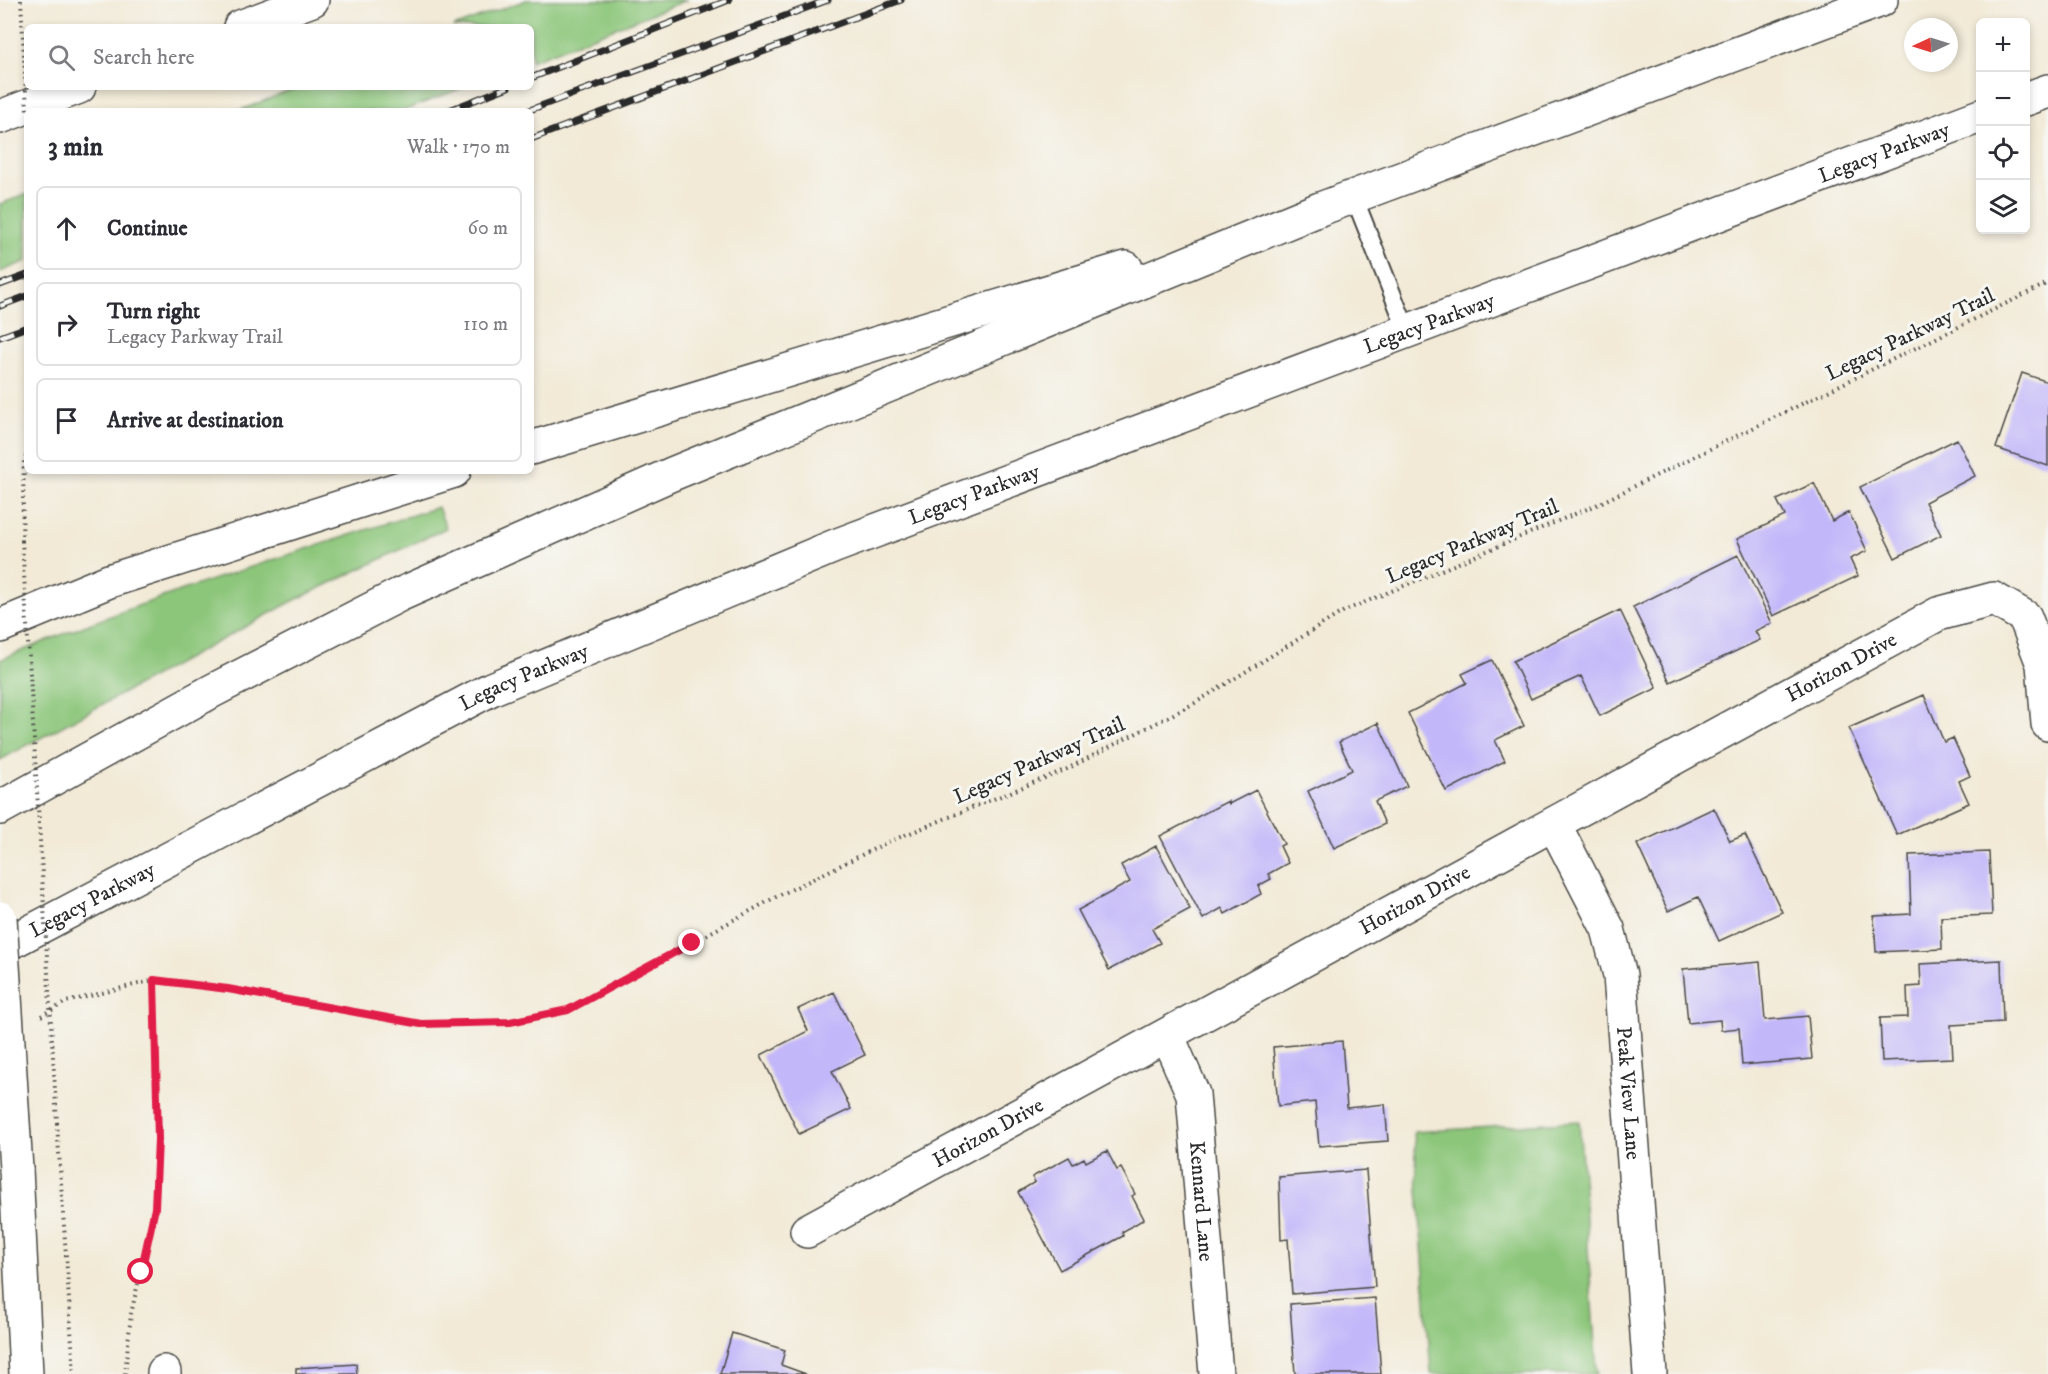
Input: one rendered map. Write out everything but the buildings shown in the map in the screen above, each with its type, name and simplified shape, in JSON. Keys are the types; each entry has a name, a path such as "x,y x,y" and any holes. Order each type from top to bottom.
{"main road":[{"path":"248,24 312,0"},
{"path":"534,447 1320,209 1881,0"},
{"path":"0,117 71,90"},
{"path":"2030,97 2048,91"},
{"name":"Legacy Parkway","path":"0,948 491,689 835,546 1976,118"},
{"path":"0,808 212,691 399,595 672,474 1320,209"},
{"path":"0,626 110,581 445,474"},
{"name":"Horizon Drive","path":"807,1231 1938,614 1994,599 2025,617 2043,664 2048,724"},
{"name":"Peak View Lane","path":"1554,824 1608,929 1620,975 1650,1374"},
{"path":"0,918 27,1374"},
{"name":"Kennard Lane","path":"1167,1035 1192,1094 1216,1374"}],"lane":[{"path":"1354,197 1407,331"}],"path":[{"path":"21,0 24,56"},
{"path":"26,90 27,108"},
{"name":"Legacy Parkway Trail","path":"38,1017 66,1002 154,980 228,989 421,1024 510,1022 568,1010 774,898 888,842 1067,769 1186,708 1344,611 1593,506 2048,283"},
{"path":"24,459 22,541 74,1374"},
{"path":"125,1374 131,1314 155,1208 158,1139 154,980"}],"green space":[{"path":"526,0 687,0 534,60 534,24 461,24"},
{"path":"291,90 456,90 411,108 246,108"},
{"path":"24,195 24,262 0,272 0,204"},
{"path":"438,507 446,528 291,602 0,760 0,660 162,597"},
{"path":"1579,1121 1597,1374 1431,1374 1414,1132"}],"railway":[{"path":"534,77 729,0"},
{"path":"534,108 828,0"},
{"path":"534,138 901,0"},
{"path":"455,108 500,90"},
{"path":"0,285 24,276"},
{"path":"0,306 24,297"},
{"path":"0,337 24,328"}],"route":[{"path":"141,1272 155,1208 158,1139 154,980 228,989 421,1024 510,1022 568,1010 692,943"}]}
